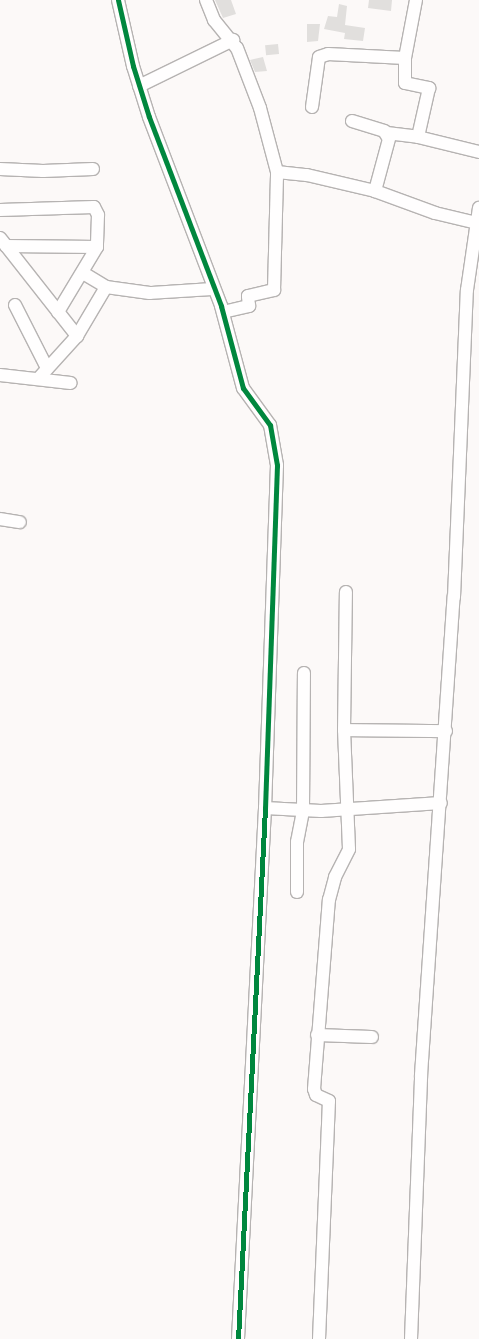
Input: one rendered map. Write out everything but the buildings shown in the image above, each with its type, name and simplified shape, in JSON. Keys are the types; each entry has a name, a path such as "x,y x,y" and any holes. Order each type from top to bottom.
{"street":[{"path":"118,0 139,86 223,312 243,388 270,425 277,465 264,808 238,1339"},
{"path":"206,0 214,20 233,40 260,108 278,172 274,290 248,296 249,306 223,312"},
{"path":"416,0 405,58 405,83 429,88 418,137"},
{"path":"139,86 233,40"},
{"path":"312,107 319,57 328,54 405,58"},
{"path":"352,121 387,133 418,137 479,152"},
{"path":"375,191 389,142 387,133"},
{"path":"0,168 43,171 93,169"},
{"path":"278,172 307,175 375,191 435,213 476,223"},
{"path":"0,210 94,207 98,215 97,248 58,312"},
{"path":"411,1339 421,1075 446,730 467,290 479,208"},
{"path":"3,242 97,248"},
{"path":"3,242 77,336"},
{"path":"83,273 106,287 150,293 214,289"},
{"path":"38,379 77,336 106,287"},
{"path":"15,305 47,368"},
{"path":"0,375 71,383"},
{"path":"0,519 20,522"},
{"path":"319,1339 329,1104 327,1098 314,1093 317,1035 329,900 335,877 348,849 344,730 346,592"},
{"path":"297,892 297,842 303,810 304,673"},
{"path":"344,730 446,730"},
{"path":"264,808 348,810 441,803"},
{"path":"317,1035 372,1037"}],"cycle path":[{"path":"118,0 133,66 149,117 221,306 243,388 270,425 277,465 265,808 238,1339"}]}
